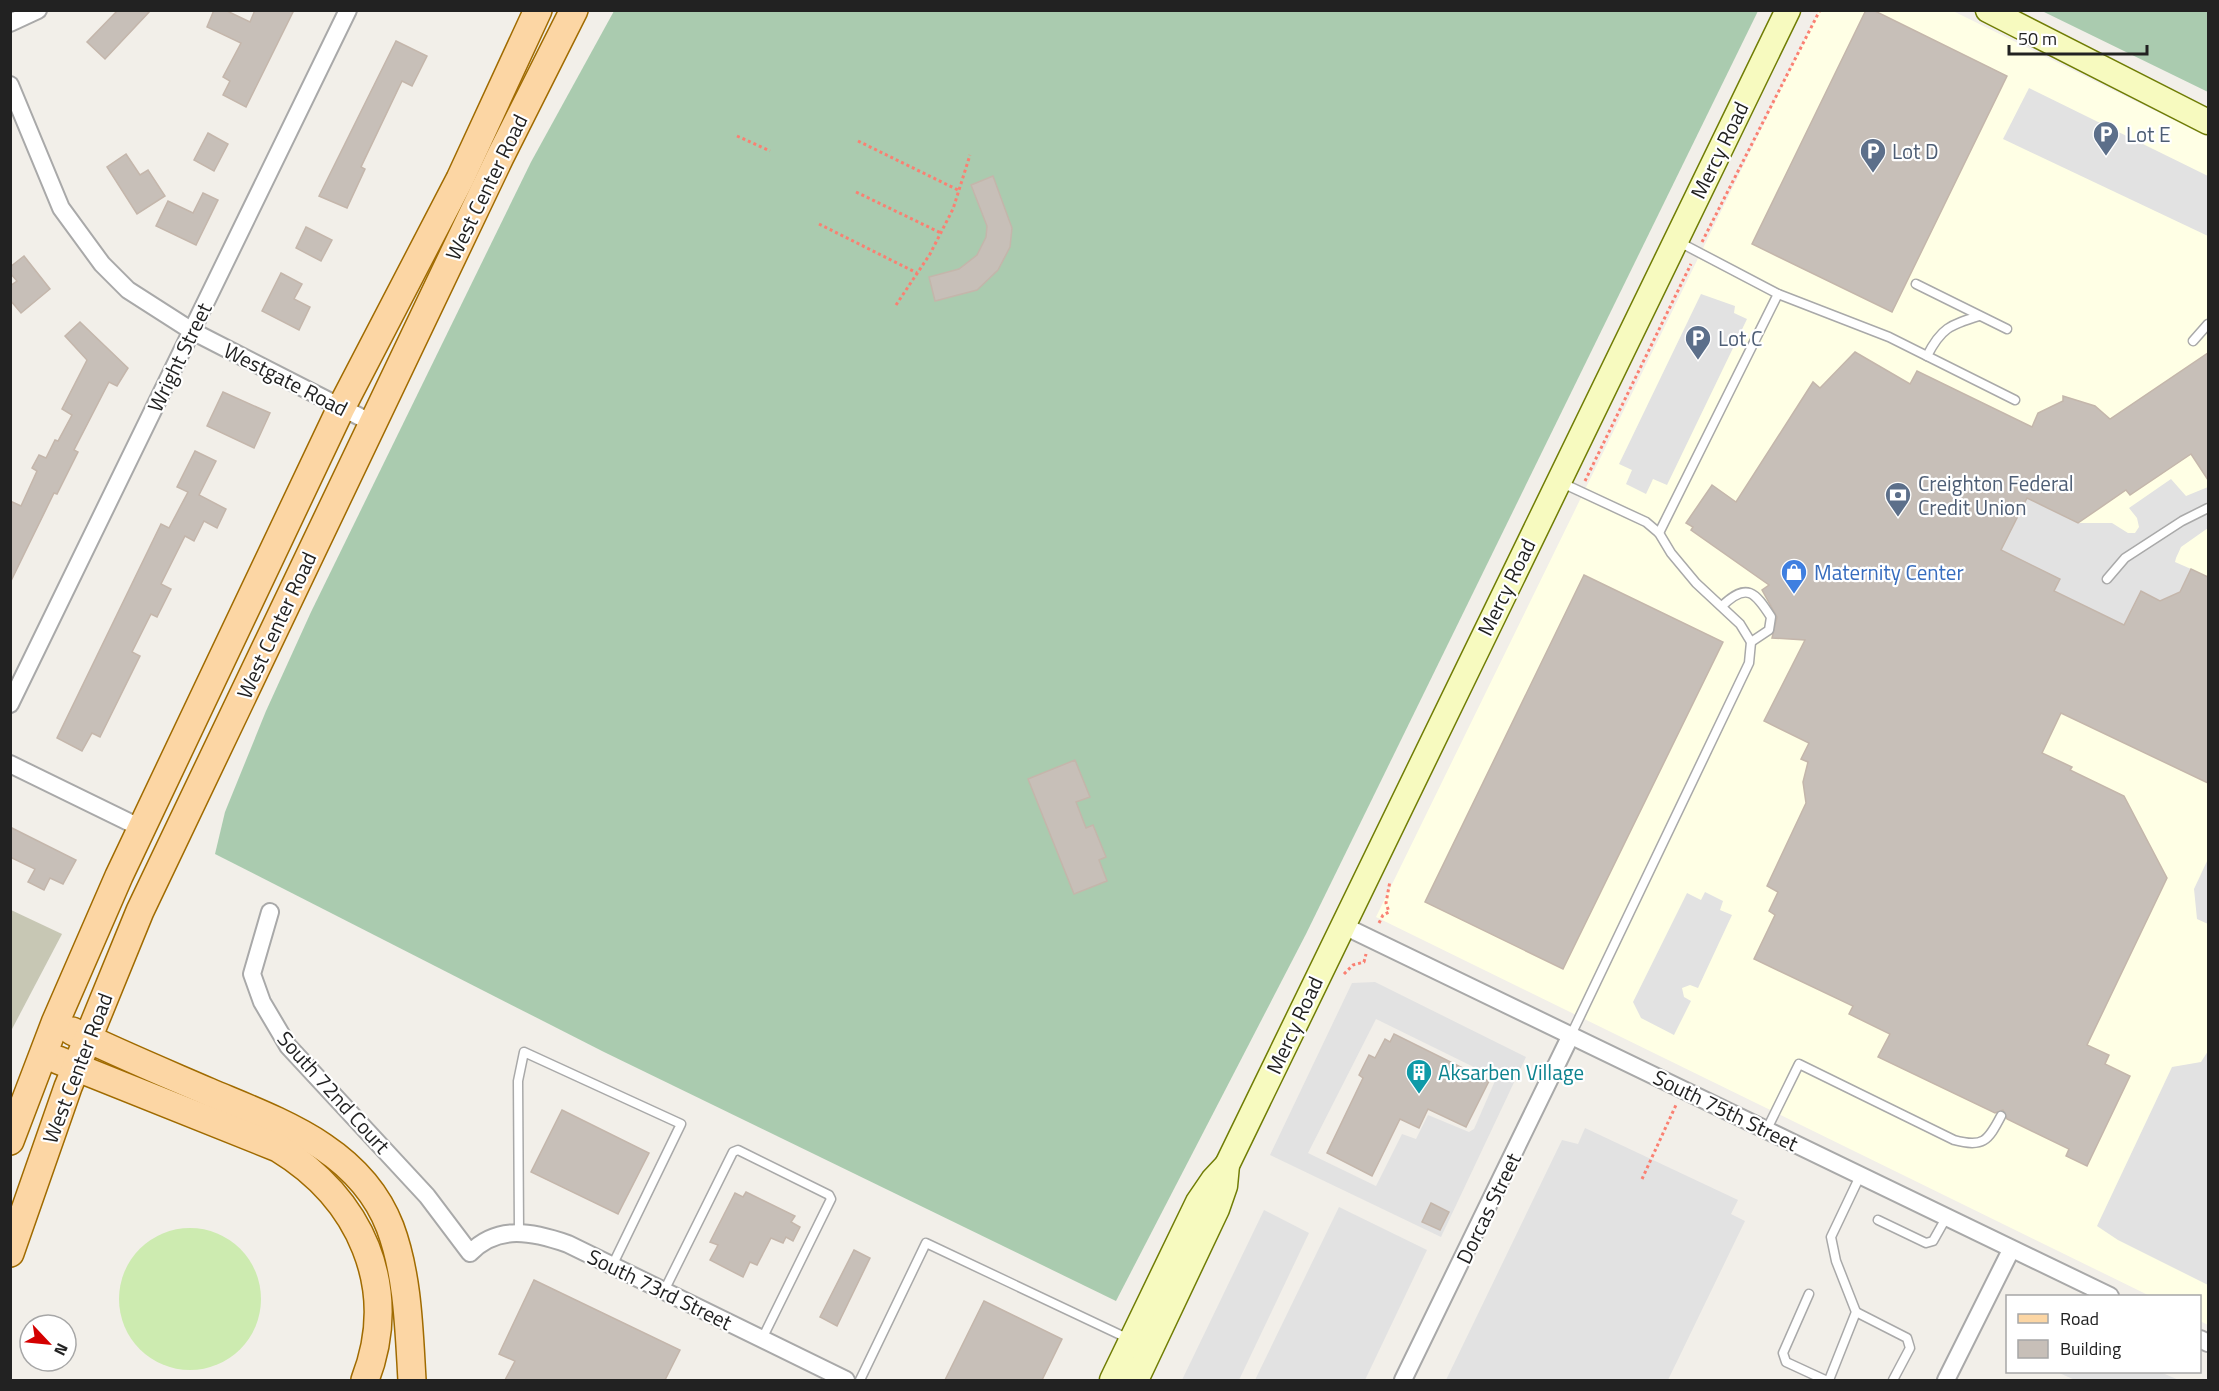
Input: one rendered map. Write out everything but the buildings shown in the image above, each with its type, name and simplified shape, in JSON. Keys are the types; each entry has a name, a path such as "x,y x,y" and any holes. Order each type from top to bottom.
{"main road":[{"name":"West Center Road","path":"10,1141 43,1054 141,828 341,408 460,179 538,10"},
{"name":"West Center Road","path":"10,1253 86,1038 159,869 500,157 574,10"},
{"name":"Mercy Road","path":"1136,1380 1217,1209 1227,1165 1342,925 1569,486 1674,240 1788,10"},
{"path":"1988,10 2208,122"},
{"path":"56,1023 297,1130 343,1161 360,1179 389,1226 404,1285 412,1380"},
{"path":"43,1054 278,1148 301,1162 325,1183 360,1232 375,1285 378,1311 376,1345 365,1380"},
{"name":"Mercy Road","path":"1112,1380 1198,1202 1227,1165"}],"street":[{"path":"10,23 38,10"},
{"name":"Wright Street","path":"10,704 348,10"},
{"name":"Westgate Road","path":"10,86 50,185 75,230 102,264 128,290 192,331 372,423"},
{"path":"10,765 141,828"},
{"name":"South 72nd Court","path":"270,912 252,974 274,1026 288,1046 427,1196 470,1253"},
{"name":"South 75th Street","path":"1342,925 2108,1295"},
{"name":"Dorcas Street","path":"1403,1380 1571,1035"},
{"name":"South 73rd Street","path":"470,1253 484,1240 501,1234 519,1232 568,1244 846,1380"},
{"path":"1946,1380 2011,1250"}],"lane":[{"path":"1674,240 1778,294 1889,337 2015,400"},
{"path":"1916,284 2007,329"},
{"path":"1659,533 1778,294"},
{"path":"1927,356 1936,338 1949,325 1979,316"},
{"path":"2193,341 2208,324"},
{"path":"1569,486 1646,522 1659,533 1671,553 1690,576 1740,624 1751,642 1749,663 1571,1035"},
{"path":"2107,579 2125,558 2182,521 2208,508"},
{"path":"1722,606 1735,594 1749,592 1758,597 1771,617 1769,630 1751,642"},
{"path":"519,1232 518,1081 524,1052 681,1124 612,1266"},
{"path":"1767,1129 1799,1064 1954,1140 1968,1144 1979,1143 1990,1137 2001,1116"},
{"path":"664,1291 733,1152 738,1150 829,1195 831,1199 762,1339"},
{"path":"1860,1176 1831,1237 1836,1261 1856,1312 1907,1338 1910,1348 1893,1380"},
{"path":"1878,1220 1926,1243 1933,1241 1946,1218"},
{"path":"860,1380 926,1243 1132,1340"},
{"path":"1809,1294 1783,1353 1786,1362 1827,1380 1856,1312"}],"path":[{"path":"1569,486 1697,252 1820,10"},
{"path":"737,136 770,151"},
{"path":"858,141 958,190"},
{"path":"896,305 941,233 953,209 970,155"},
{"path":"856,192 941,233"},
{"path":"819,224 917,273"},
{"path":"1340,982 1353,965 1364,962 1371,939 1383,915 1389,912 1387,892 1392,873"},
{"path":"1642,1179 1683,1090"}],"shaded area":[{"path":"614,11 1758,11 1306,934 1116,1301 604,1052 215,854 225,812 266,711 311,612 531,162"},
{"path":"1819,11 1953,11 2208,137 2208,1325 2201,1322 2201,1295 2148,1295 1376,917"},
{"path":"2042,11 2208,11 2208,92"},
{"name":"Lot E","path":"2029,88 2208,176 2208,236 2003,139"},
{"name":"Lot C","path":"1701,294 1735,306 1734,313 1747,319 1667,485 1653,479 1646,494 1626,484 1632,470 1619,464"},
{"path":"2171,479 2186,496 2208,487 2208,528 2181,547 2176,558 2175,562 2191,569 2180,592 2160,601 2141,592 2124,625 2054,591 2001,550 2027,498 2078,523 2112,523 2128,533 2135,533 2139,527 2137,518 2129,508"},
{"path":"2208,859 2208,924 2197,919 2194,889"},
{"path":"1705,892 1723,901 1720,910 1732,915 1698,988 1690,985 1682,988 1684,997 1691,1001 1674,1035 1641,1018 1633,1002 1687,893 1701,900"},
{"path":"11,910 62,934 11,1031"},
{"path":"1375,982 1526,1057 1441,1237 1270,1155 1352,983","holes":["1376,1019 1492,1076 1495,1081 1474,1129 1469,1132 1428,1115 1416,1139 1402,1134 1376,1186 1308,1153"]},
{"path":"2208,1051 2208,1285 2118,1240 2097,1226 2172,1067 2201,1062"},
{"path":"1585,1128 1738,1200 1731,1214 1745,1221 1668,1380 1446,1380 1562,1140 1578,1144"},
{"path":"1339,1207 1427,1250 1365,1380 1255,1380"},
{"path":"1264,1210 1309,1233 1239,1380 1182,1380"},
{"path":"2059,1373 2162,1373 2179,1380 2075,1380"}],"green space":[{"path":"190,1228 217,1234 240,1249 255,1272 261,1299 255,1326 240,1349 217,1364 190,1370 163,1364 140,1349 125,1326 119,1299 125,1272 140,1249 163,1234"}],"place":[{"name":"Lot E","path":"2106,157"},
{"name":"Lot D","path":"1873,174"},
{"name":"Lot C","path":"1698,361"},
{"name":"Creighton Federal Credit Union","path":"1898,518"},
{"name":"Maternity Center","path":"1794,595"},
{"name":"Aksarben Village","path":"1419,1095"}]}
